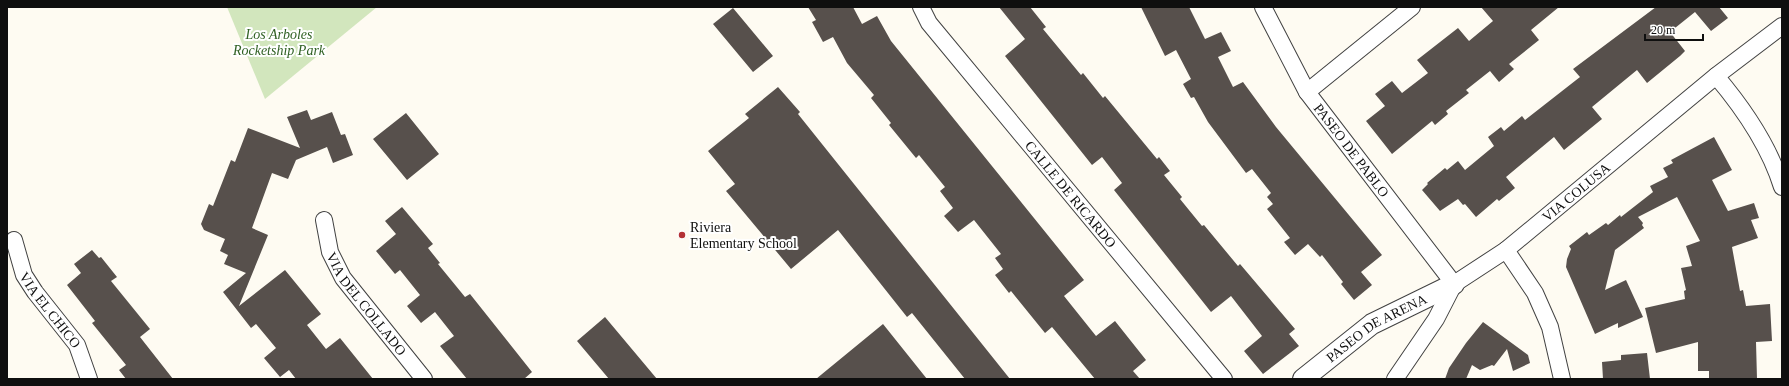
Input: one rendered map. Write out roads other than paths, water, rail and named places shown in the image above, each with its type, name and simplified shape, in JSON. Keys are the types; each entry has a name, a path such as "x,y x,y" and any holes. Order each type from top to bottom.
{"street":[{"name":"CALLE DE RICARDO","path":"921,7 929,23 1224,379"},
{"name":"PASEO DE PABLO","path":"1263,7 1307,92 1454,284"},
{"path":"1307,92 1412,7"},
{"name":"VIA COLUSA","path":"1395,379 1436,319 1454,284 1506,250 1716,76 1782,26"},
{"path":"1716,76 1745,112 1764,144 1782,187"},
{"name":"VIA DEL COLLADO","path":"324,220 330,252 343,278 424,379"},
{"name":"VIA EL CHICO","path":"14,240 24,275 35,292 77,345 89,379"},
{"path":"1506,250 1535,293 1550,327 1562,379"},
{"name":"PASEO DE ARENA","path":"1303,379 1372,324 1454,284"}],"place":[{"name":"Riviera Elementary School","path":"682,235"}],"park label":[{"name":"Los Arboles Rocketship Park","path":"279,42"}]}
